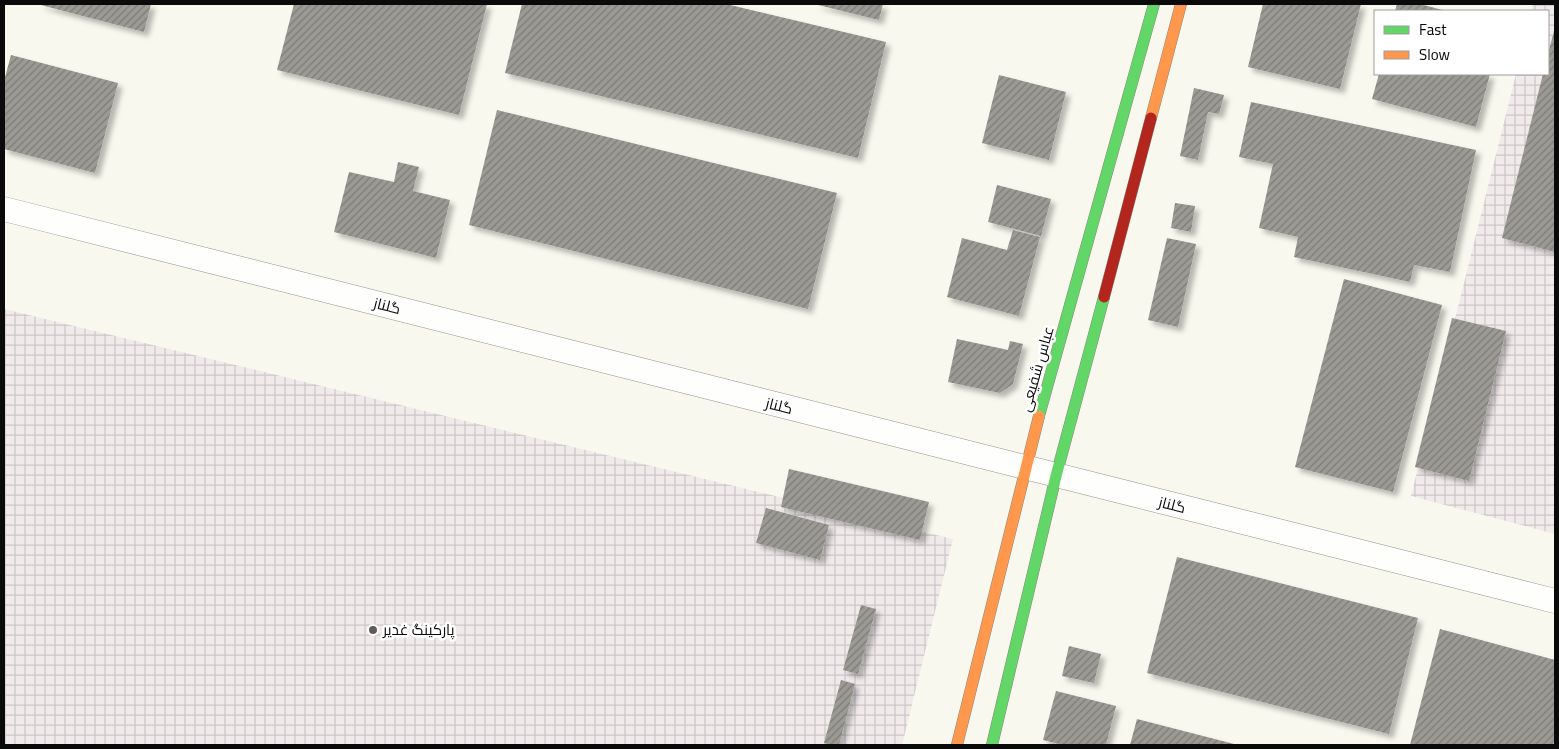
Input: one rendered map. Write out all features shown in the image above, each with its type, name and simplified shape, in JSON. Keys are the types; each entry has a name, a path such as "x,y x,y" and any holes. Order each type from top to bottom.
{"main road":[{"name":"عباس شفیعی","path":"957,745 1025,468 1154,4"},
{"path":"992,745 1056,476 1181,4"}],"lane":[{"name":"گلناز","path":"4,209 1555,601"}],"shaded area":[{"path":"1533,4 1555,4 1555,534 1411,496 1516,75 1549,75 1549,10 1531,10"},
{"name":"پارکینگ غدیر","path":"4,309 953,539 902,745 4,745"}],"building":[{"path":"37,4 151,4 144,32"},
{"path":"294,4 487,4 459,115 277,70"},
{"path":"522,4 726,4 886,42 858,158 505,73"},
{"path":"814,4 883,4 879,20"},
{"path":"1263,4 1361,4 1340,89 1248,67"},
{"path":"1397,4 1420,4 1442,10 1395,10"},
{"path":"1555,27 1555,252 1502,238 1543,75 1549,75 1549,50"},
{"path":"11,55 118,83 95,173 4,149 4,81"},
{"path":"999,75 1066,92 1049,160 982,143"},
{"path":"1379,75 1490,75 1476,127 1372,99"},
{"path":"1194,88 1224,95 1219,114 1208,112 1198,160 1180,156"},
{"path":"1251,102 1476,150 1450,272 1414,265 1410,282 1294,257 1298,237 1259,228 1273,164 1239,157"},
{"path":"497,110 837,193 808,309 469,225"},
{"path":"398,162 419,167 413,191 450,200 436,258 334,232 349,172 394,182"},
{"path":"997,185 1051,199 1041,236 988,222"},
{"path":"1175,203 1195,206 1191,232 1171,228"},
{"path":"1013,230 1040,237 1019,316 947,297 962,238 1007,250"},
{"path":"1167,238 1196,244 1178,327 1148,320"},
{"path":"1344,279 1442,305 1393,492 1295,467"},
{"path":"1452,318 1506,331 1469,481 1415,467"},
{"path":"957,339 1008,350 1010,341 1023,344 1013,384 1000,393 948,382"},
{"path":"789,469 929,502 920,540 781,507"},
{"path":"766,508 829,525 820,560 756,543"},
{"path":"1177,557 1418,618 1389,734 1147,673"},
{"path":"861,605 876,609 858,674 843,670"},
{"path":"1440,629 1555,660 1555,736 1553,745 1410,745"},
{"path":"1069,646 1101,654 1094,683 1062,676"},
{"path":"841,680 855,684 839,745 831,745 824,743"},
{"path":"1056,691 1116,706 1106,745 1063,745 1043,740"},
{"path":"1137,719 1238,745 1130,745"}],"traffic: fast":[{"path":"1039,416 1154,4"},
{"path":"992,745 1056,476 1104,297"}],"traffic: slow":[{"path":"1151,118 1181,4"},
{"path":"957,745 1039,416"}],"traffic: jam":[{"path":"1104,297 1151,118"}],"place":[{"name":"پارکینگ غدیر","path":"373,630"}]}
